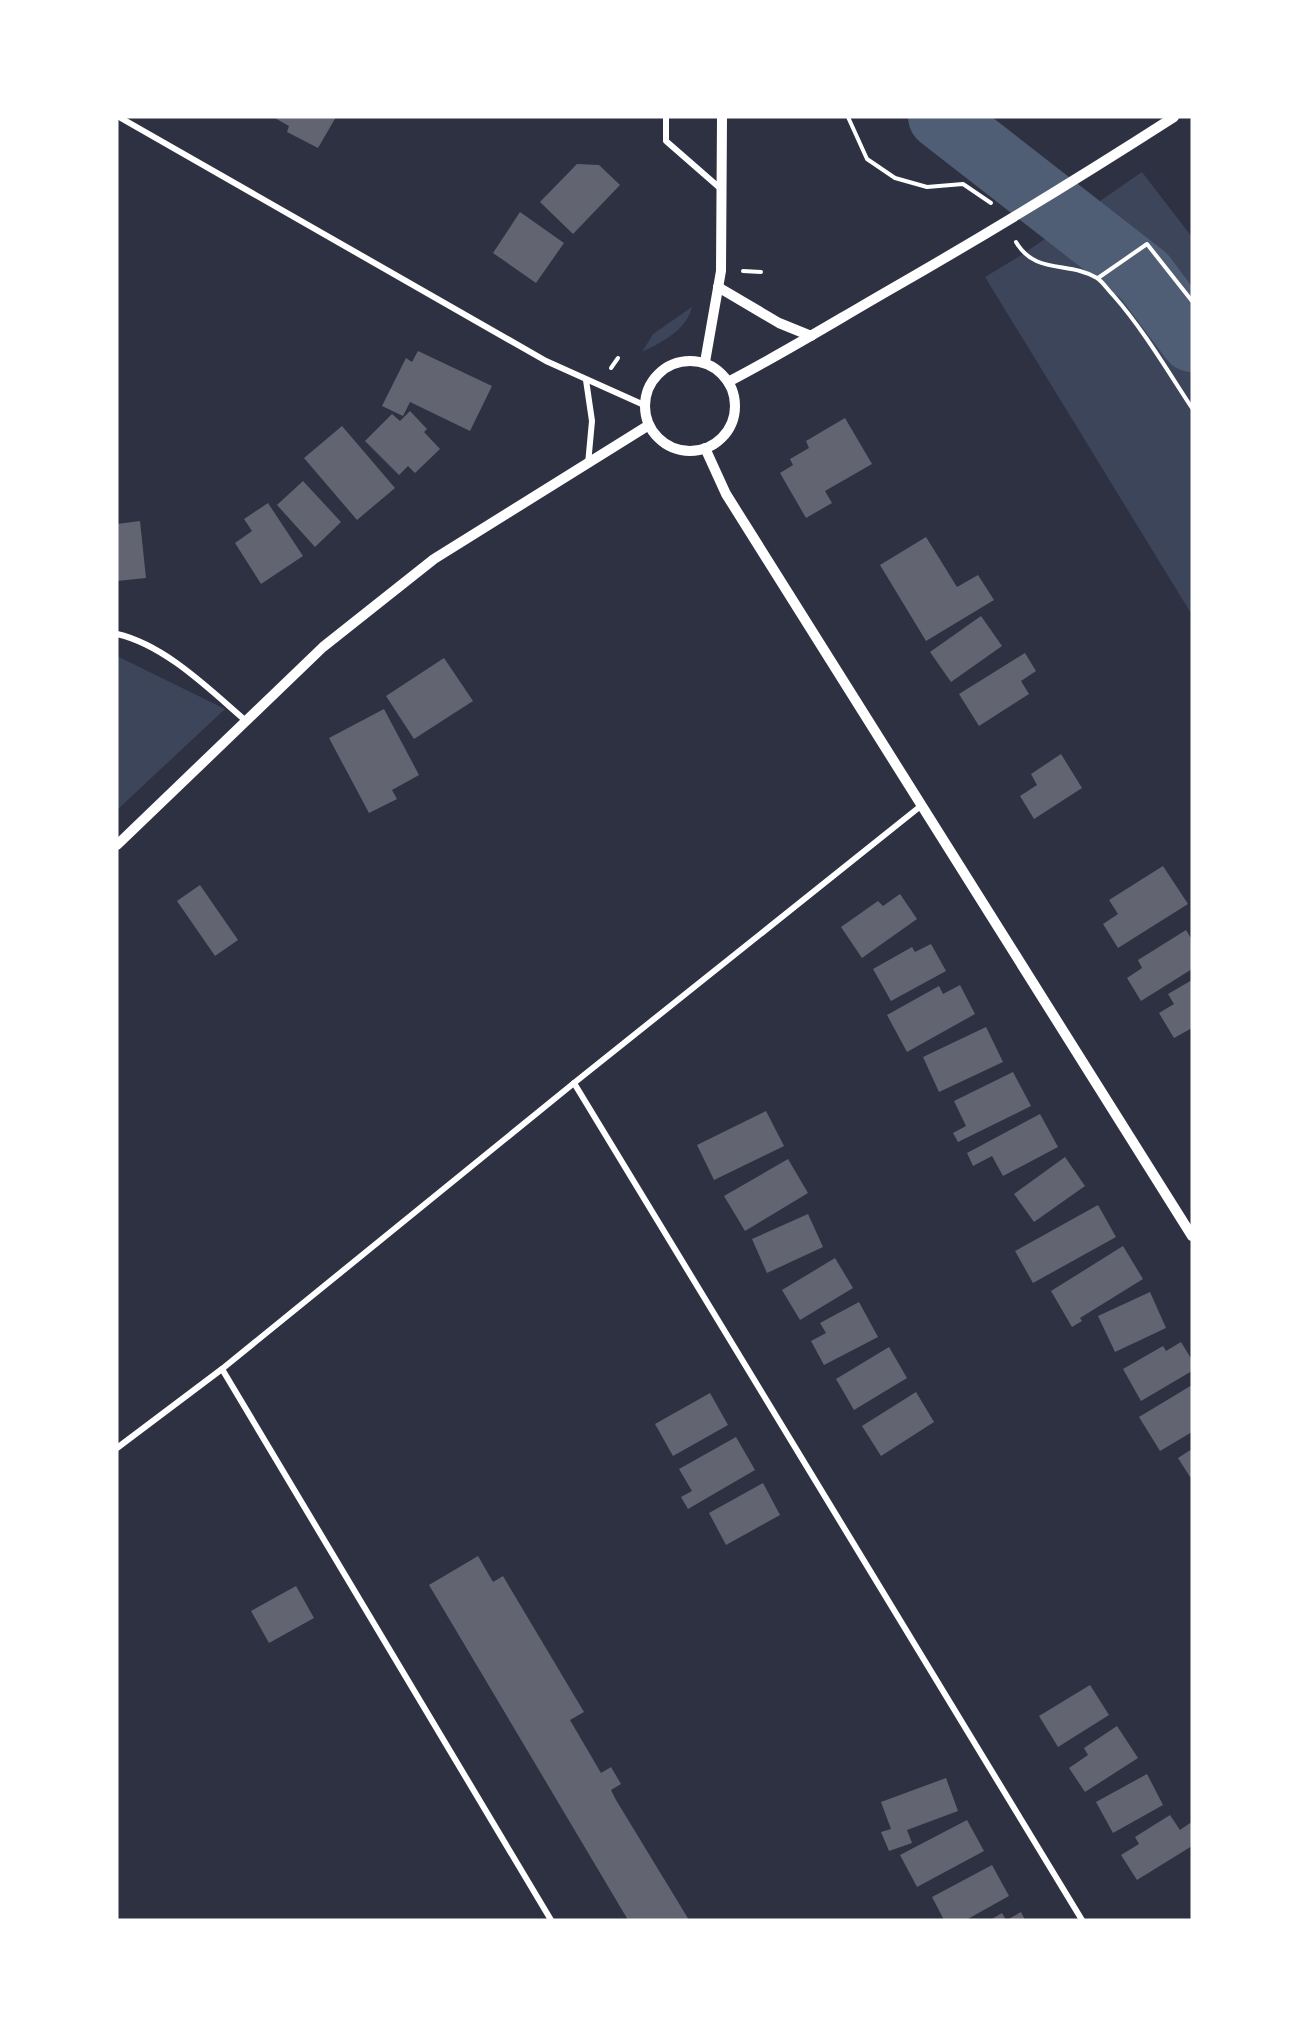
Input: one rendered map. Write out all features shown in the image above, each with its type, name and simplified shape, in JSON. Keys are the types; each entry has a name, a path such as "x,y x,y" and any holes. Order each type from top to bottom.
{"street":[{"path":"119,117 546,361 644,405"},
{"path":"666,117 666,141 722,189"},
{"path":"705,362 721,271 722,117"},
{"path":"728,382 1074,182 1174,117"},
{"path":"718,286 779,323 811,336"},
{"path":"689,360 705,362 715,368 728,382 734,398 734,419 723,438 705,448 689,451 674,448 661,440 649,425 644,405 648,386 658,374 676,363 689,360"},
{"path":"586,380 592,421 588,464"},
{"path":"117,845 323,647 434,559 649,425"},
{"path":"705,448 726,494 1192,1236"},
{"path":"117,634 129,637 181,666 246,720"},
{"path":"117,1448 222,1369 574,1083 922,805"},
{"path":"574,1083 1082,1920"},
{"path":"222,1369 551,1920"}],"path":[{"path":"848,117 867,159 896,178 927,187 963,184 991,202"},
{"path":"1098,278 1147,244 1192,301"},
{"path":"1020,249 1033,261 1098,278 1126,310 1192,408"}],"shaded area":[{"path":"1142,172 1192,237 1192,615 985,277 1023,254"},
{"path":"692,307 679,329 665,340 642,352 653,334"},
{"path":"117,656 225,709 117,810"}],"building":[{"path":"273,117 336,117 318,148 287,132 289,126"},
{"path":"577,164 599,165 620,185 573,234 540,202"},
{"path":"520,212 564,243 536,283 493,253"},
{"path":"418,351 492,386 470,431 410,402 403,416 382,406 406,358 412,362"},
{"path":"410,411 427,429 424,432 440,449 415,473 408,466 399,475 365,441 392,414 400,421"},
{"path":"845,418 872,464 825,491 832,503 806,518 780,473 793,465 790,459 809,448 806,441"},
{"path":"342,426 395,488 357,520 304,458"},
{"path":"303,481 341,522 315,547 277,505"},
{"path":"268,503 303,556 261,584 235,543 252,531 244,519"},
{"path":"140,521 146,578 117,581 117,524"},
{"path":"926,537 957,587 978,575 994,600 926,641 880,565"},
{"path":"981,616 1002,646 951,682 930,652"},
{"path":"1025,653 1036,671 1021,681 1029,694 979,726 959,694"},
{"path":"444,658 473,701 414,739 386,696"},
{"path":"384,709 419,775 392,790 397,799 369,813 329,738"},
{"path":"1061,754 1082,788 1034,819 1020,796 1037,785 1031,774"},
{"path":"1163,866 1188,904 1118,948 1103,924 1118,914 1109,900"},
{"path":"200,885 238,940 215,956 177,901"},
{"path":"900,894 917,919 862,958 841,927 878,901 883,906"},
{"path":"1186,930 1192,940 1192,969 1141,1001 1127,978 1142,968 1138,960"},
{"path":"931,944 946,971 891,1001 873,969 912,947 915,952"},
{"path":"1192,980 1192,1028 1174,1038 1159,1013 1174,1004 1168,994"},
{"path":"960,985 975,1014 907,1052 887,1015 939,986 943,994"},
{"path":"986,1027 1003,1062 939,1092 923,1057"},
{"path":"1013,1072 1031,1106 958,1142 953,1133 966,1126 954,1101"},
{"path":"766,1111 784,1146 714,1180 697,1145"},
{"path":"1040,1114 1058,1147 1003,1176 992,1156 973,1166 967,1153"},
{"path":"1065,1157 1085,1186 1034,1222 1014,1194"},
{"path":"788,1159 808,1193 745,1231 724,1196"},
{"path":"1098,1205 1116,1237 1033,1283 1015,1251"},
{"path":"808,1214 823,1247 767,1273 752,1239"},
{"path":"1123,1246 1143,1279 1080,1318 1082,1321 1072,1327 1051,1291"},
{"path":"835,1258 853,1288 800,1320 782,1290"},
{"path":"1150,1292 1166,1328 1115,1352 1098,1316"},
{"path":"859,1302 878,1337 824,1365 811,1341 826,1333 820,1323"},
{"path":"1181,1342 1192,1360 1192,1371 1141,1401 1123,1369 1163,1346 1166,1351"},
{"path":"889,1347 907,1378 854,1410 836,1379"},
{"path":"1192,1385 1192,1432 1160,1451 1139,1417"},
{"path":"916,1392 934,1422 881,1456 862,1426"},
{"path":"710,1393 728,1425 673,1456 655,1424"},
{"path":"736,1437 755,1470 688,1509 681,1497 692,1491 679,1469"},
{"path":"1192,1449 1192,1480 1178,1458"},
{"path":"763,1483 780,1515 726,1545 709,1513"},
{"path":"478,1556 493,1582 503,1576 584,1712 570,1720 601,1773 611,1767 621,1784 611,1790 616,1800 689,1920 628,1920 429,1585"},
{"path":"296,1586 314,1618 269,1643 251,1611"},
{"path":"1090,1685 1109,1715 1058,1747 1039,1716"},
{"path":"1117,1726 1138,1758 1085,1792 1069,1768 1088,1755 1084,1748"},
{"path":"1147,1774 1163,1805 1113,1833 1096,1802"},
{"path":"946,1778 958,1811 907,1830 912,1843 889,1851 881,1832 891,1829 881,1802"},
{"path":"1170,1815 1180,1830 1190,1823 1192,1846 1137,1880 1121,1855 1139,1844 1135,1837"},
{"path":"967,1820 984,1851 917,1887 900,1855"},
{"path":"992,1865 1009,1896 966,1920 944,1920 932,1897"},
{"path":"1021,1912 1025,1920 1007,1920"},
{"path":"1002,1913 1006,1920 990,1920"}],"waterway":[{"path":"940,117 1144,276 1192,340"}]}
